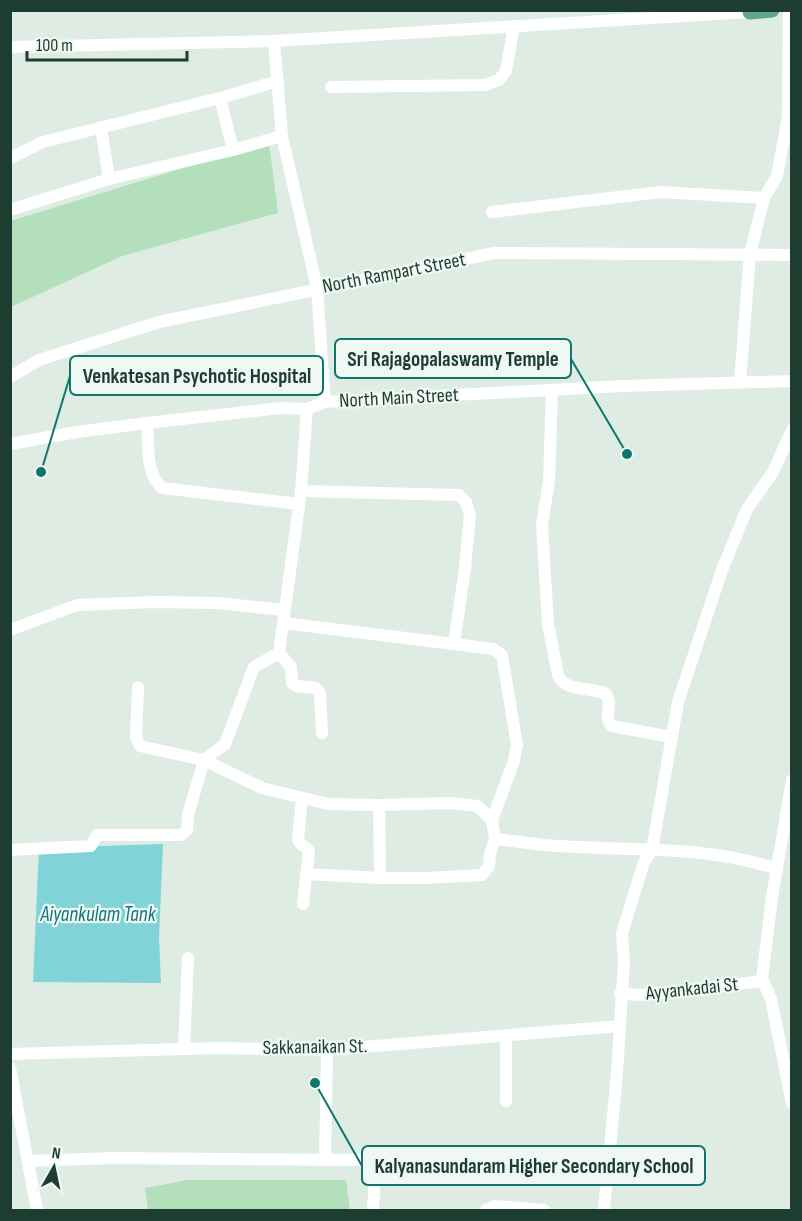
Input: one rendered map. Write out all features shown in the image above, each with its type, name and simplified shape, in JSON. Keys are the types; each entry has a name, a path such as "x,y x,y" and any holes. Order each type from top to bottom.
{"main road":[{"path":"750,11 772,10"}],"street":[{"path":"10,47 274,41 750,11"},
{"path":"740,382 750,254 765,198 777,176 788,117 788,14"},
{"path":"331,87 475,85 499,80 506,71 514,26"},
{"path":"274,41 283,140 317,288 325,402"},
{"path":"10,158 43,142 220,98 278,81"},
{"path":"220,98 233,150"},
{"path":"101,127 109,179"},
{"path":"10,210 109,179 283,140"},
{"path":"492,212 661,192 765,198"},
{"name":"North Rampart Street","path":"10,377 39,360 159,322 494,253 792,255"},
{"name":"North Main Street","path":"10,444 147,423 280,408 307,409 325,402 792,381"},
{"path":"552,390 549,481 542,525 548,624 558,675 567,685 606,694 610,704 607,717 612,726 671,737"},
{"path":"307,409 301,491 279,653 291,667 294,685 313,687 320,693 322,733"},
{"path":"147,423 152,473 155,481 162,488 299,504"},
{"path":"604,1210 617,1072 624,962 622,933 644,862 652,850 678,702 722,570 747,509 773,472 792,430"},
{"path":"301,491 459,495 466,502 470,515 454,644"},
{"path":"10,630 77,605 154,602 217,603 283,616 493,649 501,655 517,745 514,761 492,820 495,839 489,866 482,874 426,878 306,874"},
{"path":"10,850 91,846 97,835 181,835 187,830 191,805 204,760 225,744 254,667 279,653"},
{"path":"138,687 136,737 140,746 204,760 262,788 328,804 460,804 477,806 492,820"},
{"path":"792,780 777,869 763,981 771,999 792,1103"},
{"path":"302,798 298,839 300,844 308,850 303,904"},
{"path":"379,805 380,878"},
{"path":"495,839 557,846 717,854 777,869"},
{"path":"184,1049 188,958"},
{"name":"Ayyankadai St","path":"620,998 763,981"},
{"name":"Sakkanaikan St.","path":"10,1054 184,1049 327,1050 619,1026"},
{"path":"778,1034 792,1033"},
{"path":"506,1036 506,1101"},
{"path":"324,1159 327,1050"},
{"path":"10,1068 13,1096 37,1210"},
{"path":"28,1161 114,1158 362,1160 368,1162 373,1173 374,1210"},
{"path":"486,1210 495,1206 544,1210"}],"green space":[{"path":"269,143 278,213 122,256 11,307 10,221"},
{"path":"188,1180 346,1180 350,1210 148,1210 145,1188"}],"water":[{"name":"Aiyankulam Tank","path":"163,844 159,938 161,983 33,982 39,848"}],"place":[{"name":"Sri Rajagopalaswamy Temple","path":"627,454"},
{"name":"Venkatesan Psychotic Hospital","path":"41,472"},
{"name":"Kalyanasundaram Higher Secondary School","path":"315,1083"}]}
